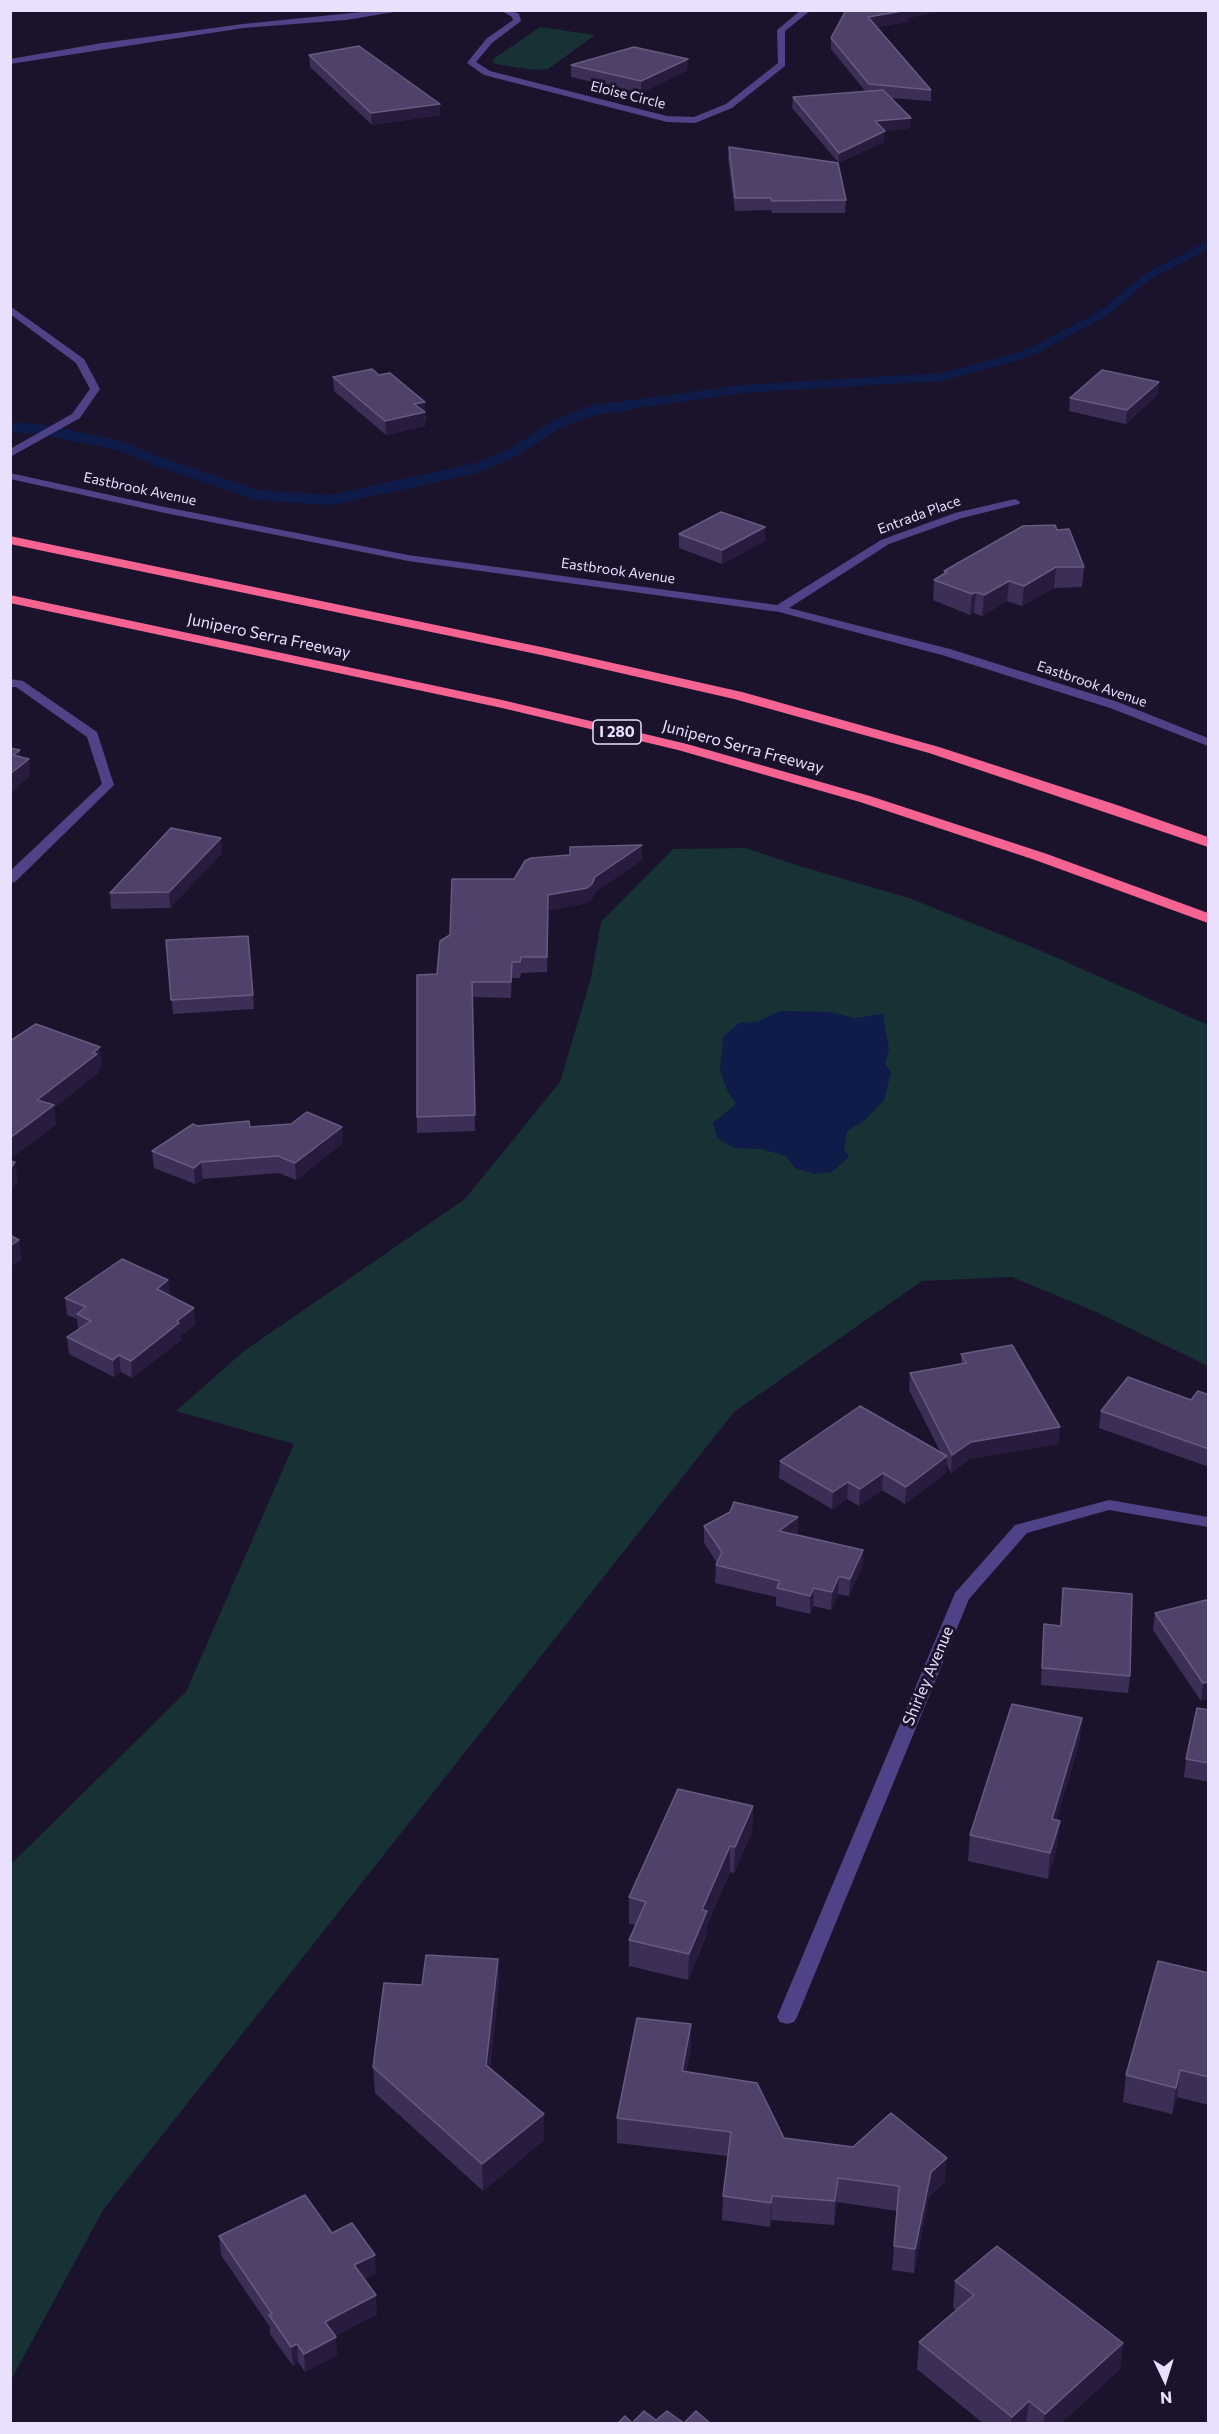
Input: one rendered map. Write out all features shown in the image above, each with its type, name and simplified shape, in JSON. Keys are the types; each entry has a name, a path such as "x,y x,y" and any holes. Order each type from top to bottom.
{"highway":[{"path":"10,540 534,649 737,695 934,750 1209,842"},
{"name":"Junipero Serra Freeway","path":"10,599 502,704 682,747 865,799 1041,857 1209,918"}],"street":[{"path":"10,62 243,26 346,18 402,10"},
{"name":"Eloise Circle","path":"504,10 516,16 517,21 489,41 471,63 486,73 667,119 695,120 729,106 782,64 781,30 807,10"},
{"path":"10,309 80,361 95,389 76,416 10,454"},
{"name":"Eastbrook Avenue","path":"10,476 160,509 408,558 779,609 946,652 1114,705 1209,742"},
{"name":"Entrada Place","path":"779,609 885,542 958,515 1015,502"},
{"path":"10,683 19,684 93,735 108,785 10,879"},
{"name":"Shirley Avenue","path":"787,2017 961,1597 1021,1529 1109,1505 1209,1522"}],"green space":[{"path":"540,27 595,35 548,69 535,70 495,64 492,60"},
{"path":"746,848 909,898 1037,949 1208,1025 1208,1366 1096,1312 1012,1277 922,1281 734,1412 103,2210 11,2380 11,1864 186,1692 294,1444 176,1411 244,1351 465,1199 560,1082 591,978 601,922 673,849"}],"water":[{"path":"780,1011 829,1012 855,1018 883,1014 889,1049 885,1064 891,1072 884,1100 865,1120 847,1131 844,1150 849,1157 832,1172 815,1174 795,1168 786,1156 762,1149 734,1148 717,1138 713,1123 736,1104 728,1092 720,1070 723,1037 739,1023 757,1022"}],"building":[{"path":"846,10 908,10 868,17 931,90 869,84 831,38"},
{"path":"359,46 440,104 371,113 309,55"},
{"path":"634,47 688,59 641,81 571,65"},
{"path":"883,90 911,118 875,121 885,131 839,153 793,97"},
{"path":"729,147 838,163 846,200 772,201 771,198 735,198"},
{"path":"372,369 379,375 390,373 425,402 414,404 425,412 385,421 333,377"},
{"path":"1102,370 1159,382 1127,410 1070,398"},
{"path":"721,512 765,527 722,550 679,534"},
{"path":"1055,525 1057,530 1069,529 1084,567 1056,567 1024,586 1009,581 984,595 976,592 972,594 934,580 947,572 944,571 1023,526"},
{"path":"10,748 20,750 13,755 29,759 10,774"},
{"path":"171,828 221,838 169,892 110,893"},
{"path":"642,845 595,877 587,888 548,895 547,957 521,957 520,962 512,962 511,982 472,982 475,1115 417,1117 417,975 437,974 440,941 450,935 452,879 514,879 525,861 531,858 570,855 570,847"},
{"path":"248,936 253,995 171,1000 166,940"},
{"path":"36,1024 100,1047 93,1053 97,1054 37,1100 54,1105 10,1138 10,1041"},
{"path":"307,1112 342,1127 295,1163 278,1156 201,1162 194,1168 152,1151 193,1124 197,1126 249,1121 250,1127 291,1124"},
{"path":"10,1235 19,1240 10,1246"},
{"path":"122,1259 168,1280 157,1289 194,1308 177,1321 179,1323 131,1361 119,1355 113,1360 67,1337 91,1321 77,1314 86,1307 65,1298"},
{"path":"1012,1345 1060,1427 971,1442 952,1455 910,1373 966,1363 961,1354"},
{"path":"1128,1377 1191,1400 1198,1391 1209,1395 1209,1449 1101,1411"},
{"path":"860,1406 947,1456 906,1487 883,1473 860,1489 848,1482 833,1492 780,1461"},
{"path":"734,1502 798,1517 779,1531 863,1550 850,1579 839,1576 832,1592 814,1588 810,1596 777,1588 780,1581 716,1565 722,1552 704,1526 730,1512"},
{"path":"1063,1588 1132,1594 1130,1676 1042,1668 1044,1624 1061,1626"},
{"path":"1206,1600 1209,1604 1209,1682 1203,1683 1155,1613"},
{"path":"1012,1704 1082,1718 1052,1819 1060,1821 1050,1853 970,1835"},
{"path":"1197,1708 1209,1710 1209,1763 1186,1759"},
{"path":"678,1789 753,1806 735,1847 730,1846 702,1910 707,1911 689,1954 629,1940 646,1902 629,1897"},
{"path":"426,1955 498,1959 486,2065 544,2114 482,2164 373,2067 384,1983 422,1985"},
{"path":"1158,1961 1209,1973 1209,2077 1180,2070 1176,2088 1126,2075"},
{"path":"637,2018 691,2024 682,2071 757,2083 784,2138 853,2147 891,2113 947,2158 931,2172 915,2249 894,2246 899,2186 838,2178 835,2201 772,2196 771,2203 723,2196 731,2132 617,2118"},
{"path":"305,2195 332,2233 352,2223 375,2255 354,2265 376,2295 325,2322 336,2337 304,2354 297,2344 291,2347 269,2315 272,2314 219,2236"},
{"path":"997,2246 1123,2343 1045,2414 1029,2401 1012,2417 919,2342 974,2295 955,2281"},
{"path":"644,2411 656,2420 667,2411 684,2423 696,2411 711,2424 617,2424 625,2416 632,2423"}],"waterway":[{"path":"621,406 742,389 942,377 1016,357 1035,350 1104,313 1147,277 1208,245"},
{"path":"10,427 40,429 122,446 154,460 258,495 331,500 477,468 512,453 557,424 594,410 631,405"}]}
